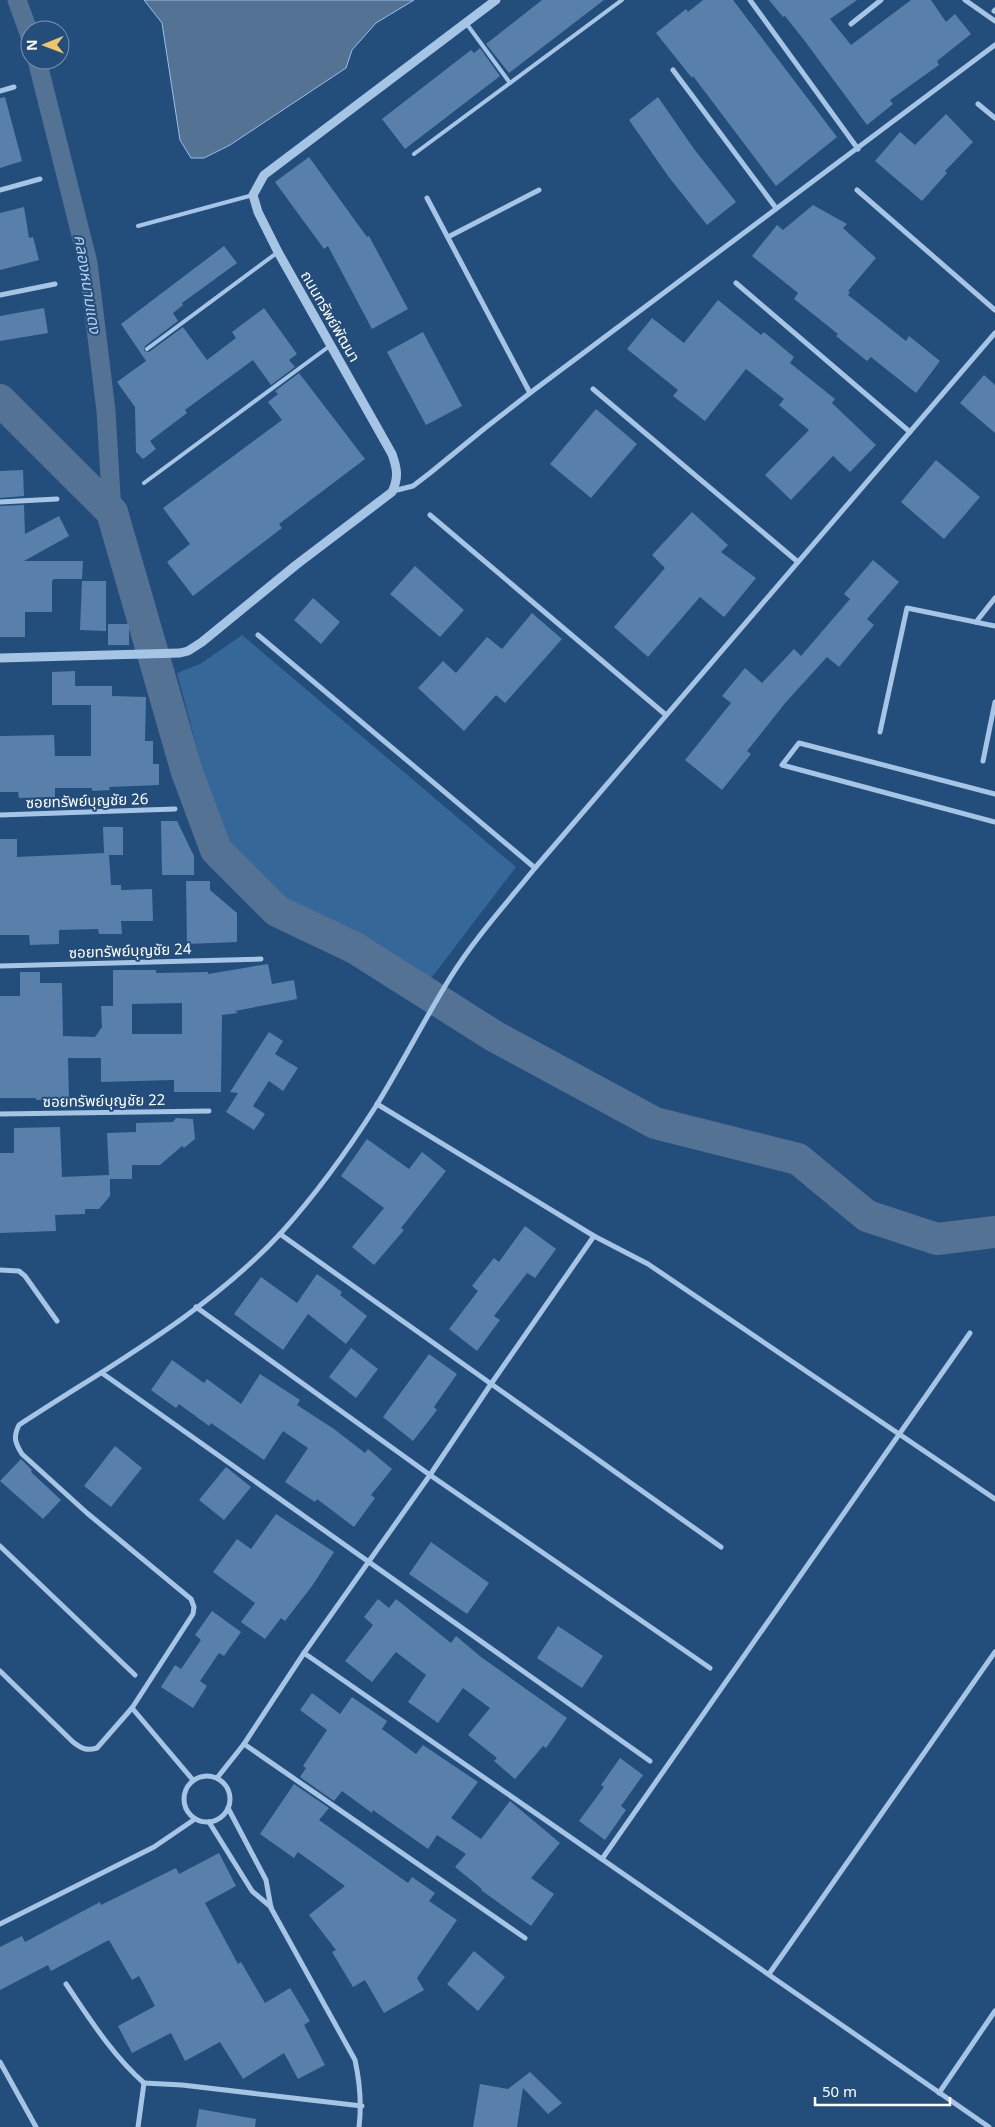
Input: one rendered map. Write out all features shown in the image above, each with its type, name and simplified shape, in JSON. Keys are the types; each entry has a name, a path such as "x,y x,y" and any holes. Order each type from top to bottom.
{"street":[{"path":"253,195 264,175 496,0"},
{"path":"750,0 858,149"},
{"path":"851,24 881,0"},
{"path":"965,0 995,22"},
{"path":"0,658 180,653 188,651 202,642 273,583 392,492 413,486 530,393 995,45"},
{"path":"673,70 776,208"},
{"path":"0,91 14,87"},
{"path":"978,104 995,118"},
{"path":"0,190 40,179"},
{"path":"448,237 539,190"},
{"path":"857,190 995,310"},
{"name":"ถนนทรัพย์พัฒนา","path":"253,195 258,212 278,252 332,344 392,454 397,468 397,481 392,492"},
{"path":"427,198 530,393"},
{"path":"736,283 910,432"},
{"path":"0,295 55,284"},
{"path":"0,1670 81,1748 89,1750 97,1748 132,1708 193,1614 194,1607 191,1599 87,1513 22,1454 15,1443 15,1434 19,1426 102,1373 196,1307 227,1283 280,1234 312,1196 376,1104 451,976 535,868 995,333"},
{"path":"593,389 798,562"},
{"path":"0,502 57,499"},
{"path":"430,515 666,715"},
{"path":"976,622 995,598"},
{"path":"880,732 907,608 995,626"},
{"path":"258,635 535,868"},
{"path":"983,761 995,702"},
{"path":"995,794 800,743 782,765 995,822"},
{"name":"ซอยทรัพย์บุญชัย 26","path":"0,815 174,809"},
{"name":"ซอยทรัพย์บุญชัย 24","path":"0,966 261,959"},
{"path":"376,1104 594,1236 648,1264 995,1499"},
{"name":"ซอยทรัพย์บุญชัย 22","path":"0,1114 209,1111"},
{"path":"280,1234 721,1547"},
{"path":"217,1778 244,1744 304,1653 430,1475 594,1236"},
{"path":"0,1270 19,1271 26,1276 57,1321"},
{"path":"196,1307 430,1475 710,1668"},
{"path":"602,1859 970,1333"},
{"path":"102,1373 650,1761"},
{"path":"0,1546 135,1675"},
{"path":"768,1974 995,1652"},
{"path":"304,1653 988,2127"},
{"path":"132,1708 193,1780"},
{"path":"244,1744 525,1938"},
{"path":"200,1776 209,1776 217,1778 225,1785 230,1796 228,1808 221,1818 209,1822 195,1819 187,1811 183,1800 186,1788 193,1780 200,1776"},
{"path":"228,1808 266,1880 271,1908 354,2060 362,2106 359,2127"},
{"path":"0,1924 154,1847 195,1819"},
{"path":"209,1822 252,1891 271,1908"},
{"path":"66,1984 111,2049 144,2084 182,2086 362,2106"},
{"path":"939,2093 995,2010"},
{"path":"0,2062 36,2127"},
{"path":"138,2127 144,2084"}],"lane":[{"path":"414,154 622,0"},
{"path":"466,23 510,83"},
{"path":"138,226 253,195"},
{"path":"147,349 278,252"},
{"path":"144,483 332,344"}],"shaded area":[{"path":"144,0 414,0 376,23 352,50 346,68 230,145 204,158 191,158 180,140 162,23"},
{"path":"242,635 516,867 429,981 286,904 236,859 210,797 177,673 200,664"}],"building":[{"path":"542,0 604,0 509,73 486,44"},
{"path":"703,0 733,0 837,137 776,186 693,76 692,78 656,33 686,9 688,12"},
{"path":"769,0 857,0 830,19 851,45 911,0 931,0 946,22 955,14 971,34 937,61 939,65 890,100 893,104 867,125 804,40 785,16 783,17"},
{"path":"480,48 500,76 405,149 382,119 471,50 474,53"},
{"path":"5,97 22,161 0,168 0,98"},
{"path":"658,97 694,149 736,202 707,225 668,176 629,120"},
{"path":"946,114 973,142 945,171 947,173 922,201 875,161 900,132 915,145"},
{"path":"309,157 367,237 369,236 408,309 372,329 328,246 324,249 275,182"},
{"path":"813,205 847,224 843,228 876,258 848,291 850,292 848,295 906,341 909,336 940,361 916,393 871,357 867,361 836,336 838,334 794,299 798,293 752,256 777,225 783,230"},
{"path":"24,207 29,238 33,237 39,260 0,270 0,213"},
{"path":"224,246 237,263 182,303 183,305 173,313 178,321 145,346 144,351 149,352 183,327 207,360 236,338 232,332 264,308 297,354 289,360 295,367 271,385 253,360 185,410 187,413 150,441 156,449 143,459 136,452 135,407 117,382 146,361 121,324"},
{"path":"718,300 761,335 764,332 794,357 790,363 835,399 832,403 876,445 850,472 833,456 791,500 765,475 809,430 779,405 784,399 746,369 705,421 673,396 678,390 627,349 652,318 684,343"},
{"path":"44,308 48,333 0,341 0,316"},
{"path":"423,332 462,406 426,425 387,352"},
{"path":"299,373 365,459 279,524 282,528 193,596 167,562 190,544 163,508 282,420 268,402 278,394 275,391"},
{"path":"984,375 995,385 995,433 960,403"},
{"path":"596,409 637,444 591,498 550,464"},
{"path":"936,460 980,497 944,539 901,502"},
{"path":"23,470 24,496 0,498 0,471"},
{"path":"24,505 25,534 59,516 69,536 24,561 83,561 82,579 54,579 52,581 52,612 25,612 25,637 0,637 0,506"},
{"path":"692,512 728,545 721,552 756,578 724,617 700,597 648,657 614,627 665,568 652,555"},
{"path":"873,560 899,582 867,619 874,625 839,667 827,657 786,702 747,751 751,754 722,790 685,760 731,703 722,696 745,668 762,683 794,649 801,656 850,599 844,594"},
{"path":"415,566 464,610 440,637 390,594"},
{"path":"82,581 106,581 106,631 80,630"},
{"path":"313,598 340,622 321,644 294,620"},
{"path":"532,613 562,639 505,703 496,695 464,731 418,688 443,661 456,673 487,637 502,649"},
{"path":"108,624 129,624 129,645 108,645"},
{"path":"75,671 75,686 112,686 112,696 146,697 145,741 153,741 153,764 159,764 159,785 109,787 110,790 92,791 92,788 55,788 55,797 19,798 18,792 0,792 0,736 54,735 55,756 91,756 91,705 52,705 52,672"},
{"path":"161,821 177,821 194,856 194,875 162,875"},
{"path":"103,827 123,827 123,855 109,855 111,885 121,885 121,890 152,889 153,921 121,921 122,934 99,934 98,929 59,930 59,944 30,945 29,935 0,935 0,839 17,839 17,857 104,853"},
{"path":"186,881 210,881 210,890 237,913 237,942 187,944"},
{"path":"268,964 272,984 294,980 297,999 222,1015 221,1092 174,1092 174,1080 101,1082 101,1058 68,1058 69,1099 0,1098 0,996 20,996 20,972 40,972 40,983 62,983 63,1036 95,1037 102,1027 101,1006 113,1006 113,970 156,970 156,973 208,972 208,974","holes":["182,1003 182,1034 132,1034 132,1004"]},
{"path":"269,1032 283,1041 275,1054 298,1068 283,1091 269,1081 253,1106 265,1114 254,1130 226,1112 238,1093 230,1092"},
{"path":"176,1118 193,1119 195,1139 184,1148 182,1146 160,1165 132,1165 132,1179 110,1179 110,1196 99,1209 85,1209 85,1214 55,1215 56,1231 0,1233 0,1153 14,1153 14,1128 60,1127 62,1177 109,1175 107,1133 136,1132 136,1123 173,1122"},
{"path":"367,1139 409,1169 422,1152 446,1171 401,1228 404,1230 374,1265 352,1247 384,1208 341,1176"},
{"path":"525,1226 556,1249 535,1278 527,1273 494,1316 500,1320 477,1351 449,1329 478,1291 472,1286 494,1258 499,1262"},
{"path":"317,1274 342,1292 340,1295 367,1316 346,1344 308,1314 283,1350 234,1314 261,1277 297,1303"},
{"path":"351,1348 378,1369 356,1398 329,1377"},
{"path":"429,1354 457,1374 434,1407 437,1410 413,1441 383,1417"},
{"path":"172,1360 204,1383 207,1379 241,1404 260,1374 300,1400 297,1405 334,1429 365,1453 368,1449 392,1469 371,1495 375,1498 354,1527 317,1499 315,1502 285,1482 308,1448 283,1431 264,1460 211,1423 209,1426 179,1404 176,1408 151,1390"},
{"path":"115,1446 142,1468 111,1507 84,1486"},
{"path":"21,1459 32,1470 31,1472 61,1500 43,1519 0,1481"},
{"path":"226,1467 251,1487 224,1520 199,1500"},
{"path":"276,1514 334,1552 312,1586 285,1621 281,1618 265,1639 241,1622 255,1603 213,1572 237,1539 251,1549"},
{"path":"431,1542 489,1583 467,1614 409,1574"},
{"path":"378,1599 389,1608 396,1599 451,1643 456,1636 481,1657 567,1718 546,1748 543,1746 515,1779 494,1761 497,1758 468,1735 490,1708 463,1688 438,1723 408,1702 426,1675 396,1652 372,1682 345,1661 373,1625 364,1617"},
{"path":"212,1611 241,1632 224,1656 219,1653 200,1681 207,1686 193,1708 161,1687 175,1665 181,1669 201,1640 195,1635"},
{"path":"558,1626 603,1656 582,1688 537,1658"},
{"path":"312,1693 340,1714 352,1697 387,1721 382,1729 416,1754 423,1745 478,1782 451,1818 481,1839 510,1801 560,1843 531,1878 554,1894 531,1926 481,1890 455,1867 466,1854 437,1835 428,1849 373,1810 372,1813 342,1791 334,1801 300,1777 306,1768 303,1766 327,1730 300,1710"},
{"path":"620,1758 643,1775 621,1806 626,1810 605,1840 579,1821 604,1787 601,1785"},
{"path":"294,1784 329,1808 319,1820 408,1883 412,1877 435,1893 429,1901 457,1920 417,1978 424,1990 384,2013 365,1980 353,1987 332,1952 336,1950 309,1915 345,1886 298,1852 294,1858 260,1834"},
{"path":"219,1853 236,1886 205,1903 238,1964 241,1962 265,2003 290,1988 310,2021 304,2025 325,2065 298,2079 284,2053 243,2079 220,2042 185,2061 171,2033 132,2053 118,2026 155,2006 139,1976 132,1980 109,1940 51,1971 48,1965 0,1990 0,1947 22,1936 25,1942 100,1902 101,1905 176,1868 179,1874"},
{"path":"474,1951 505,1977 478,2011 447,1984"},
{"path":"530,2072 562,2103 548,2114 523,2088 517,2127 473,2127 480,2084 508,2089"},
{"path":"199,2109 256,2119 255,2127 196,2127"}],"waterway":[{"name":"คลองหนามแดง","path":"17,0 24,20"},
{"name":"คลองหนามแดง","path":"40,70 88,263 106,411 112,512"},
{"path":"0,400 112,512 187,772 216,850 277,911 355,948 494,1036 655,1123 798,1159 867,1216 937,1239 995,1232"}]}
